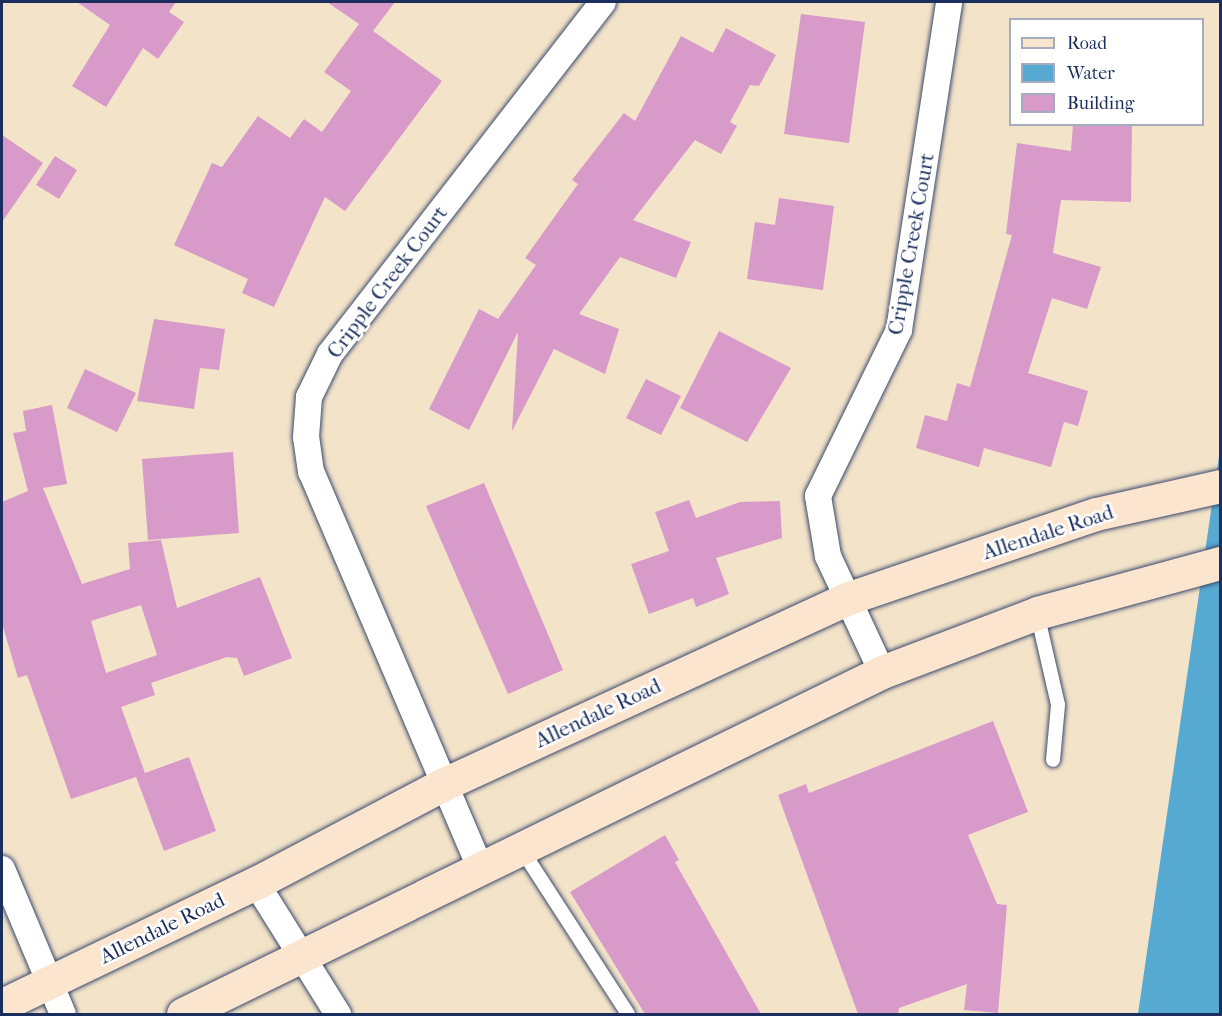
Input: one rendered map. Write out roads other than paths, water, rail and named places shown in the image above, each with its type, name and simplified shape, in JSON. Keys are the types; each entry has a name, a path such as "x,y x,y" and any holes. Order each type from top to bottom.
{"main road":[{"name":"Allendale Road","path":"2,1005 256,882 442,784 849,598 1096,514 1221,486"},
{"path":"183,1014 302,957 479,865 882,672 1036,613 1124,586 1221,563"}],"street":[{"name":"Cripple Creek Court","path":"479,865 442,784 311,472 306,437 309,397 330,354 603,2"},
{"name":"Cripple Creek Court","path":"882,672 828,556 818,496 899,330 949,2"},
{"path":"2,869 63,1014"},
{"path":"256,882 338,1014"}],"lane":[{"path":"1036,613 1058,705 1053,760"},
{"path":"519,846 628,1014"}],"water":[{"path":"1220,449 1220,1014 1138,1014"}]}
